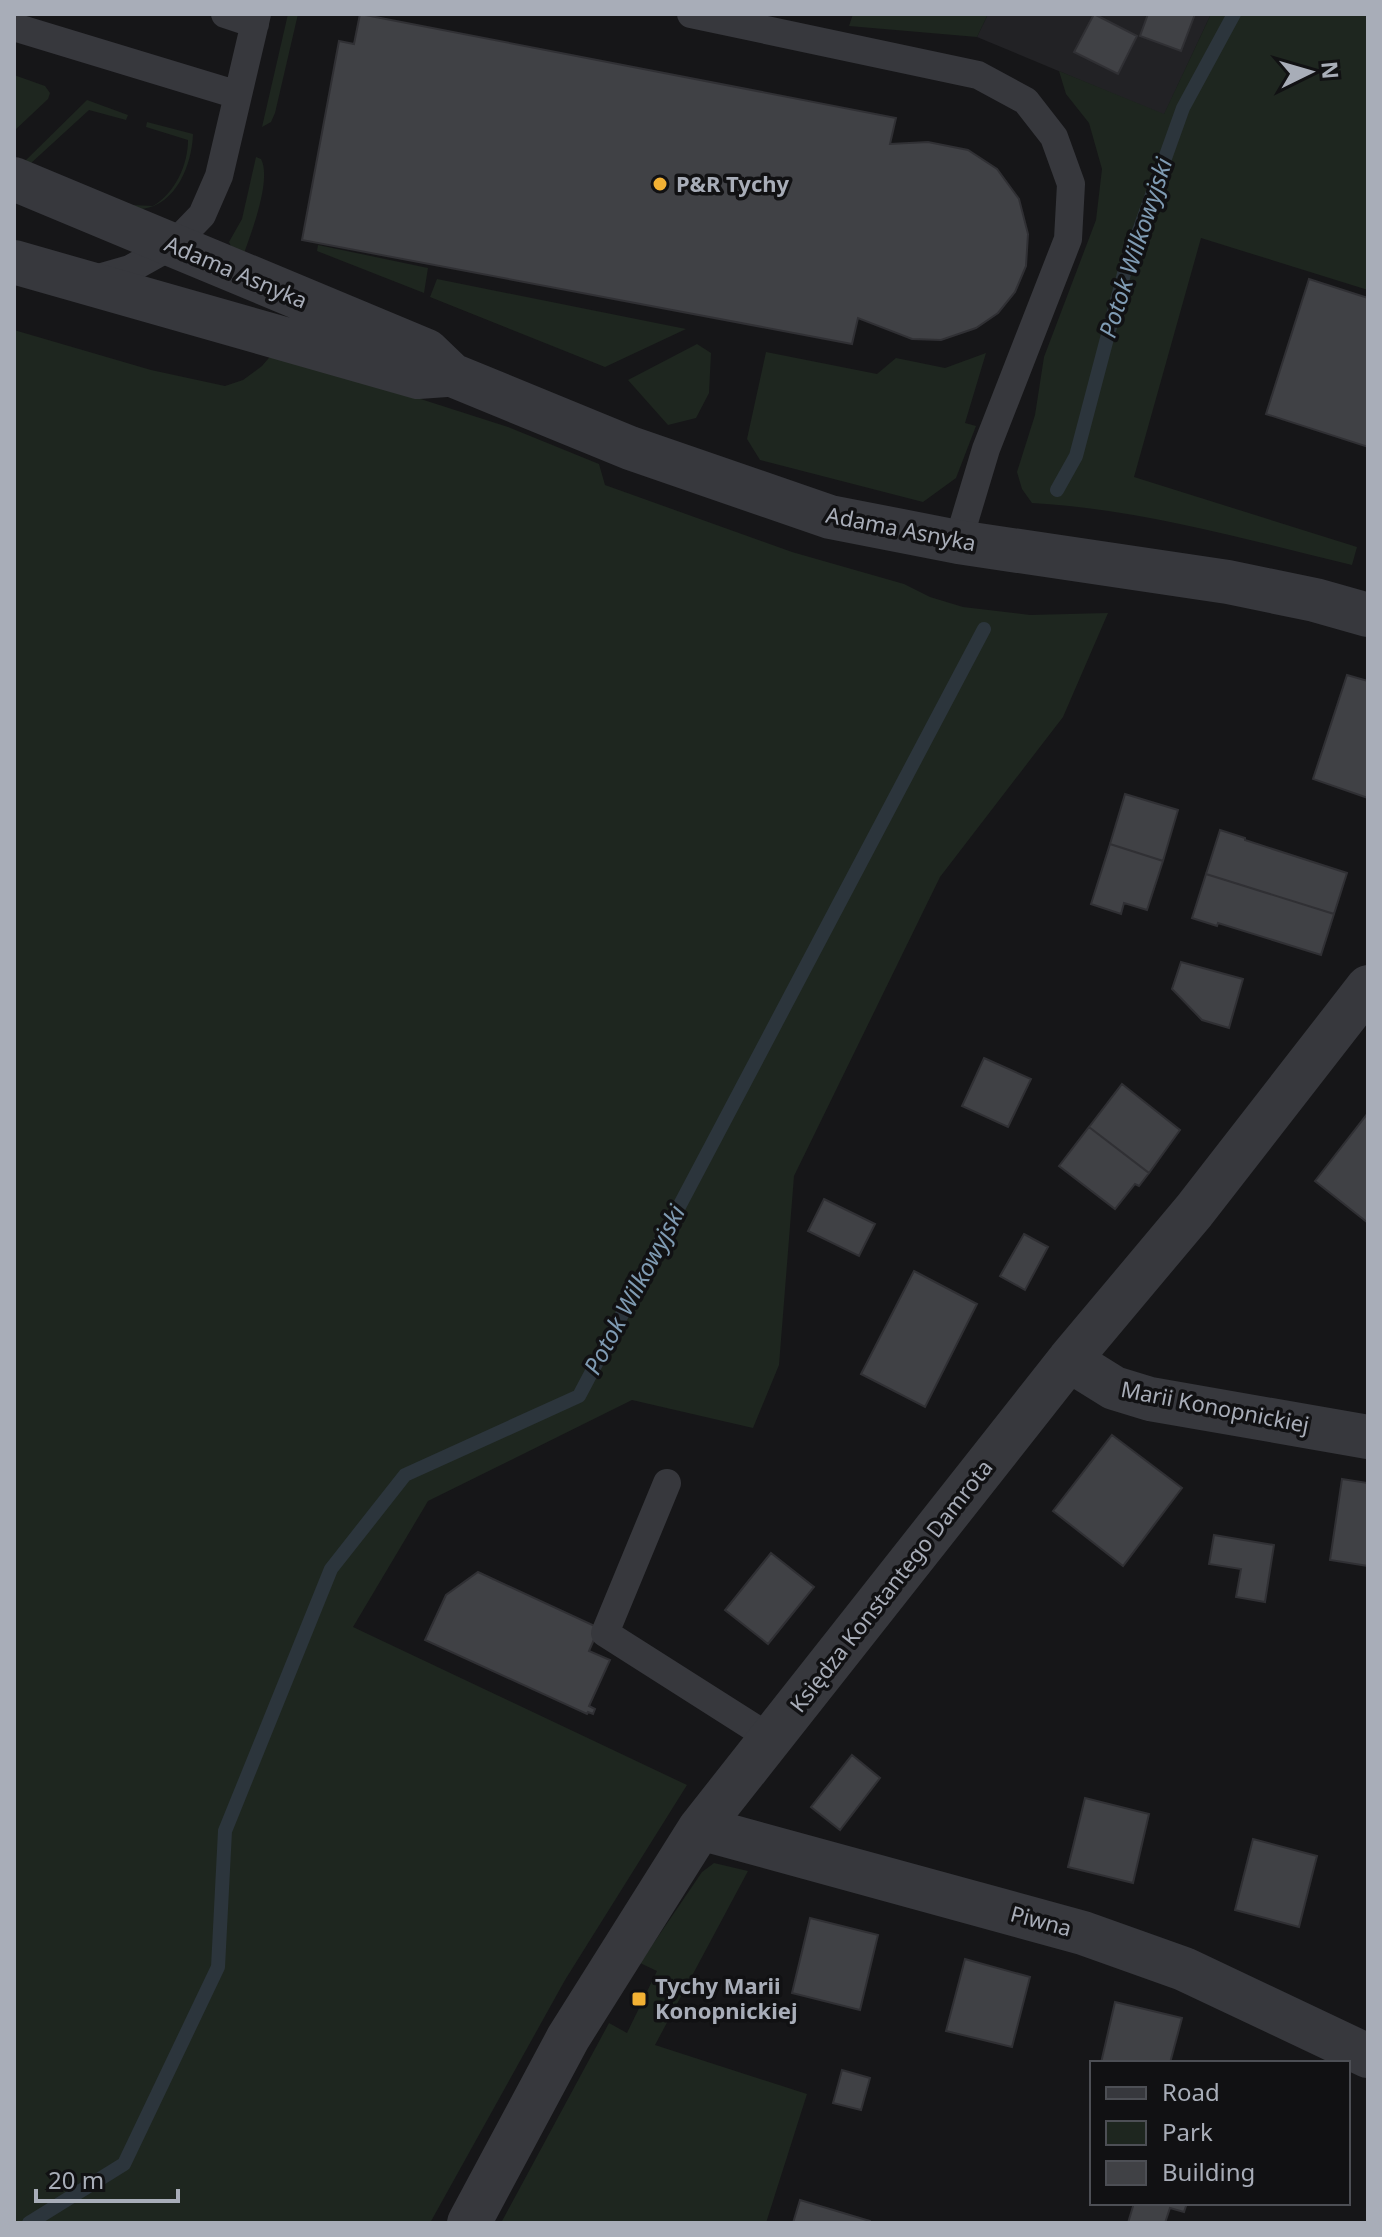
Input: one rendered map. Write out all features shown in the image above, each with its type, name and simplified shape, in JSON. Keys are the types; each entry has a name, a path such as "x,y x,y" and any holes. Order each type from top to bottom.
{"street":[{"name":"Adama Asnyka","path":"14,179 427,351 452,375 630,448 830,517 958,542 1228,582 1315,600 1368,615"},
{"name":"Adama Asnyka","path":"14,262 418,377 452,375"},
{"name":"Księdza Konstantego Damrota","path":"469,2223 568,2038 700,1828 1069,1360 1194,1211 1368,987"},
{"name":"Marii Konopnickiej","path":"1069,1360 1114,1388 1150,1399 1368,1437"},
{"name":"Piwna","path":"700,1828 1083,1933 1184,1969 1368,2056"}],"lane":[{"path":"86,282 130,269 173,245 202,215 219,176 256,19 225,14"},
{"path":"691,14 978,75 1026,101 1054,137 1071,184 1068,239 986,449 958,542"},
{"path":"14,27 238,95"},
{"path":"667,1483 605,1633 770,1738"}],"shaded area":[{"path":"988,14 1211,14 1164,115 977,37"}],"green space":[{"path":"288,14 298,14 275,113 271,122 262,127"},
{"path":"853,14 988,14 977,37 849,26"},
{"path":"1211,14 1368,14 1368,290 1201,238 1134,477 1357,547 1352,565 1153,519 1073,506 1032,503 1022,489 1017,472 1035,415 1044,357 1096,220 1102,169 1089,123 1066,94 1059,71 1164,114"},
{"path":"14,75 45,86 50,93 48,99 14,131"},
{"path":"87,100 128,115 126,120 89,110 30,164 131,205 21,165"},
{"path":"147,122 193,134 185,170 173,192 154,206 142,209 131,205 153,206 161,200 179,178 186,159 188,140 146,127"},
{"path":"256,157 261,159 264,180 243,256 233,250 229,242 242,219"},
{"path":"318,245 428,268 424,293 317,251"},
{"path":"437,279 686,329 605,367 430,297"},
{"path":"14,330 151,370 225,386 243,380 274,352 508,427 599,464 605,485 792,552 904,584 930,597 963,607 1030,615 1108,613 1063,717 940,877 794,1176 779,1365 753,1428 632,1400 428,1501 353,1627 687,1785 565,1980 430,2223 14,2223"},
{"path":"697,344 711,353 709,393 696,418 668,425 628,380"},
{"path":"766,352 877,374 896,358 945,368 986,353 965,423 976,426 956,478 923,502 760,460 747,439"},
{"path":"714,1863 748,1871 655,2045 807,2094 766,2223 501,2223 609,2023 627,2033 657,1971 640,1963 702,1872"}],"building":[{"name":"P&R Tychy","path":"360,14 896,118 890,144 928,142 968,150 997,169 1019,199 1028,234 1026,266 1015,292 998,313 976,328 941,340 912,339 858,318 852,344 302,240 339,41 354,44"},
{"path":"1094,14 1137,36 1118,74 1074,52"},
{"path":"1148,14 1195,14 1181,51 1140,36"},
{"path":"1309,279 1368,298 1368,447 1266,414"},
{"path":"1347,675 1368,681 1368,798 1313,779"},
{"path":"1125,794 1178,810 1163,861 1110,844"},
{"path":"1220,830 1347,873 1334,914 1206,874"},
{"path":"1110,844 1163,861 1147,910 1124,903 1121,914 1091,904"},
{"path":"1206,874 1334,914 1321,955 1192,918"},
{"path":"1181,962 1243,979 1229,1028 1202,1020 1172,989"},
{"path":"984,1058 1031,1079 1008,1127 962,1106"},
{"path":"1122,1084 1180,1130 1149,1173 1089,1127"},
{"path":"1368,1113 1368,1223 1315,1181"},
{"path":"1089,1127 1149,1173 1139,1186 1135,1184 1115,1209 1059,1166"},
{"path":"824,1199 875,1224 859,1256 808,1231"},
{"path":"1024,1234 1048,1247 1025,1290 1000,1276"},
{"path":"914,1271 977,1304 925,1407 861,1374"},
{"path":"1112,1435 1182,1488 1123,1566 1053,1511"},
{"path":"1342,1479 1368,1483 1368,1566 1330,1560"},
{"path":"1214,1535 1274,1545 1265,1602 1236,1597 1241,1569 1209,1564"},
{"path":"771,1553 814,1587 768,1644 725,1610"},
{"path":"478,1572 599,1628 589,1651 610,1660 589,1706 595,1709 593,1714 587,1714 425,1640 446,1595"},
{"path":"852,1755 880,1778 840,1830 811,1807"},
{"path":"1085,1798 1149,1814 1133,1883 1068,1867"},
{"path":"1253,1839 1317,1856 1299,1927 1235,1910"},
{"path":"810,1918 878,1935 860,2010 792,1993"},
{"path":"965,1959 1030,1977 1012,2047 946,2031"},
{"path":"1115,2002 1182,2018 1171,2061 1101,2061"},
{"path":"842,2070 870,2078 861,2110 833,2103"},
{"path":"800,2200 870,2221 870,2223 793,2223"},
{"path":"1133,2205 1186,2205 1184,2212 1170,2208 1165,2223 1128,2223"}],"waterway":[{"name":"Potok Wilkowyjski","path":"1057,490 1076,456 1125,270 1183,108 1234,14"},
{"name":"Potok Wilkowyjski","path":"29,2223 124,2164 218,1967 225,1831 331,1569 405,1475 579,1396 984,629"}],"place":[{"name":"P&R Tychy","path":"660,184"},
{"name":"Tychy Marii Konopnickiej","path":"639,1999"}]}
